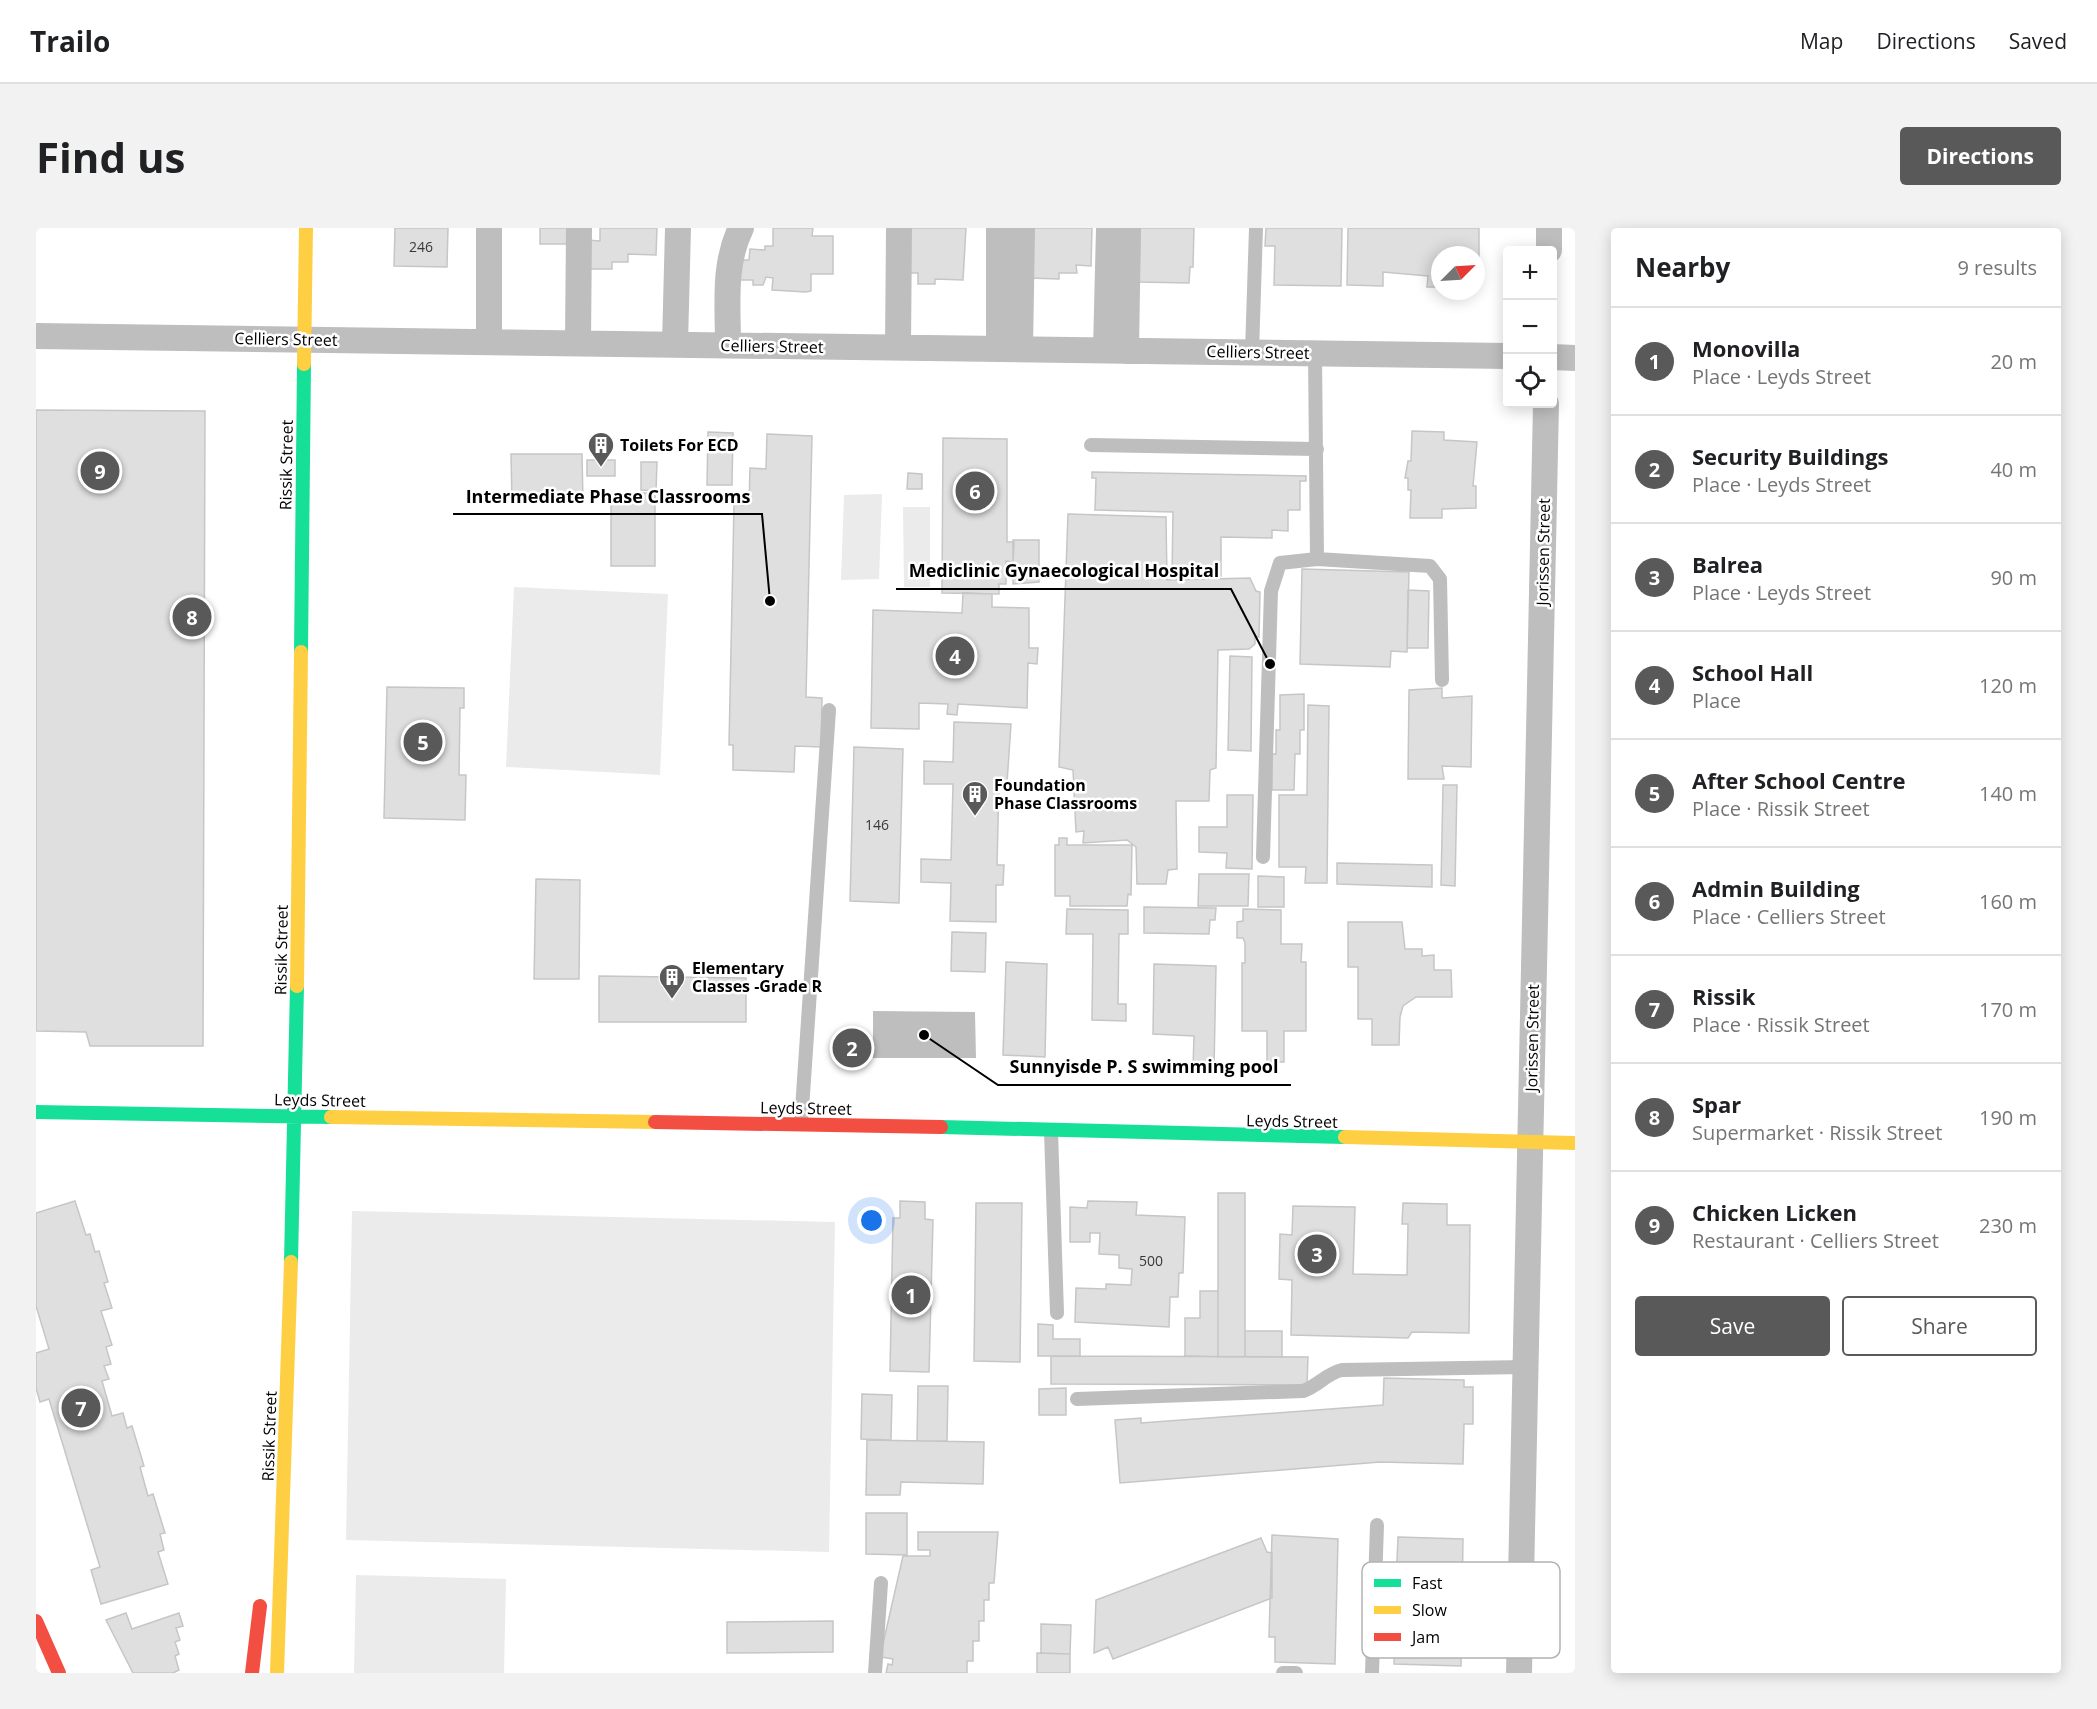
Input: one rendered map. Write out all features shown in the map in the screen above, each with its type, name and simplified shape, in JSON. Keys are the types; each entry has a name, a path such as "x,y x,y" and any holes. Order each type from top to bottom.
{"main road":[{"name":"Rissik Street","path":"277,1673 296,1116 306,228"},
{"name":"Leyds Street","path":"36,1112 801,1124 1575,1143"},
{"path":"265,1573 283,1518"},
{"path":"252,1673 262,1593"},
{"path":"36,1621 59,1673"}],"street":[{"path":"489,228 489,342"},
{"path":"578,343 579,228"},
{"path":"675,344 678,228"},
{"path":"728,345 728,272 731,254 741,228"},
{"path":"898,347 899,228"},
{"path":"999,228 1009,349"},
{"path":"1009,349 1022,228"},
{"path":"1109,228 1116,350"},
{"path":"1116,350 1128,228"},
{"path":"1549,228 1549,246"},
{"name":"Celliers Street","path":"36,336 1503,356"},
{"path":"1557,357 1575,358"},
{"name":"Jorissen Street","path":"1521,1562 1546,408"},
{"name":"Jorissen Street","path":"1519,1658 1519,1673"}],"lane":[{"path":"1252,352 1256,228"},
{"path":"1315,353 1317,559"},
{"path":"1091,444 1317,449"},
{"path":"1263,857 1271,591 1280,563 1317,559 1423,565 1435,570 1440,579 1442,680"},
{"path":"801,1124 829,710"},
{"path":"1052,1131 1057,1313"},
{"path":"1077,1399 1304,1391 1314,1387 1327,1376 1342,1370 1525,1367"},
{"path":"1376,1562 1377,1525"},
{"path":"875,1673 881,1583"},
{"path":"1372,1673 1373,1658"},
{"path":"1283,1673 1296,1673"}],"shaded area":[{"path":"882,494 879,579 841,580 844,495"},
{"path":"903,507 930,507 930,587 904,587"},
{"path":"514,587 668,594 660,775 506,767"},
{"path":"873,1011 975,1012 976,1058 873,1058"},
{"path":"352,1211 835,1222 829,1552 346,1540"},
{"path":"356,1575 506,1579 504,1673 354,1673"}],"building":[{"path":"395,228 448,228 447,267 394,266"},
{"path":"540,228 570,228 570,244 540,244"},
{"path":"600,228 657,228 656,255 628,254 628,262 612,262 612,269 586,269 587,240 600,241"},
{"path":"773,228 813,228 812,236 833,236 833,274 811,274 811,291 806,292 772,290 773,278 766,277 763,285 753,285 753,280 740,280 741,260 749,260 750,249 765,250 765,246 773,246"},
{"path":"907,228 966,228 963,280 935,279 935,284 918,284 918,273 906,273"},
{"path":"1034,228 1092,228 1091,266 1076,265 1077,273 1059,273 1059,279 1028,278"},
{"path":"1140,228 1194,228 1193,267 1190,267 1189,283 1139,282"},
{"path":"1266,228 1342,228 1341,286 1274,285 1275,246 1265,246"},
{"path":"1348,228 1479,228 1479,246 1431,246 1431,287 1427,287 1428,276 1383,272 1383,286 1347,285"},
{"path":"36,410 205,411 203,1046 90,1046 86,1032 36,1031"},
{"path":"1412,431 1444,432 1444,440 1477,442 1473,486 1476,486 1476,508 1442,509 1442,518 1410,518 1411,490 1408,490 1408,478 1405,478 1408,461 1411,461"},
{"path":"708,432 733,433 732,485 707,485"},
{"path":"767,434 812,436 806,697 822,698 821,747 795,746 794,772 733,770 733,745 729,745 734,505 749,505 750,468 766,469"},
{"path":"943,438 1007,439 1007,542 1014,542 1013,562 1006,561 1006,584 999,584 999,594 942,593"},
{"path":"511,454 582,454 583,502 512,501"},
{"name":"Toilets For ECD","path":"587,460 615,460 615,476 587,476"},
{"name":"Toilets For ECD","path":"641,462 657,462 656,491 641,490"},
{"path":"1092,472 1306,476 1306,481 1300,481 1300,510 1288,510 1288,531 1272,530 1272,538 1221,537 1221,576 1172,575 1173,512 1095,510 1096,478 1092,478"},
{"path":"908,473 922,474 922,489 907,489"},
{"path":"611,493 655,493 655,566 611,566"},
{"path":"1068,514 1166,517 1167,580 1250,578 1256,591 1260,592 1259,637 1255,636 1255,644 1249,649 1218,650 1216,768 1210,770 1209,801 1176,801 1177,869 1168,870 1166,884 1137,884 1136,847 1127,840 1083,843 1084,831 1076,832 1073,770 1059,767"},
{"path":"1013,540 1039,540 1039,582 1013,584"},
{"path":"1302,569 1409,572 1407,652 1391,651 1390,667 1300,664"},
{"path":"1408,590 1429,591 1428,648 1407,648"},
{"path":"963,593 992,594 992,607 1029,608 1029,648 1038,648 1037,664 1028,663 1027,708 958,704 957,715 947,714 948,704 919,703 919,729 871,728 873,610 962,613"},
{"path":"1230,656 1252,657 1251,751 1228,750"},
{"path":"387,687 464,688 464,708 460,708 459,775 466,775 465,820 384,818"},
{"path":"1442,688 1442,698 1472,696 1471,767 1442,766 1444,779 1408,779 1409,690"},
{"path":"1304,694 1304,730 1300,730 1300,754 1295,754 1294,790 1272,790 1272,754 1276,754 1276,730 1280,730 1280,695"},
{"path":"1308,705 1329,706 1327,883 1305,883 1306,867 1279,867 1279,795 1307,795"},
{"name":"Foundation Phase Classrooms","path":"954,722 1011,724 1007,783 999,783 997,865 1004,865 1003,885 996,885 996,922 950,921 951,883 921,882 921,859 951,860 953,784 924,784 924,761 953,762"},
{"path":"854,747 903,749 899,903 850,901"},
{"path":"1443,785 1457,785 1455,886 1441,885"},
{"path":"1227,795 1253,795 1252,869 1226,868 1227,853 1199,852 1199,827 1227,827"},
{"path":"1059,838 1067,838 1067,845 1132,845 1131,895 1128,894 1127,906 1070,906 1070,896 1055,896 1055,845 1059,845"},
{"path":"1337,863 1432,865 1432,887 1337,884"},
{"path":"1199,874 1249,874 1248,906 1198,906"},
{"path":"1258,876 1284,877 1284,907 1258,907"},
{"path":"536,879 580,880 579,979 534,979"},
{"path":"1144,907 1216,908 1215,920 1210,920 1209,934 1144,933"},
{"path":"1067,909 1128,910 1128,934 1119,934 1118,1004 1126,1004 1126,1021 1092,1020 1093,934 1066,934"},
{"path":"1243,909 1281,910 1281,944 1302,944 1301,962 1306,962 1306,1031 1284,1031 1284,1062 1267,1062 1267,1031 1242,1031 1242,963 1245,963 1245,943 1243,938 1237,938 1237,922 1243,921"},
{"path":"1348,922 1402,922 1405,949 1422,949 1422,956 1434,955 1434,970 1451,970 1452,997 1416,997 1403,1006 1400,1017 1399,1045 1372,1045 1372,1019 1358,1019 1358,967 1348,967"},
{"path":"952,932 986,933 985,972 951,971"},
{"path":"1006,962 1047,964 1045,1057 1003,1055"},
{"path":"1154,964 1216,966 1214,1069 1193,1068 1194,1036 1153,1034"},
{"name":"Elementary Classes -Grade R","path":"599,976 746,978 746,1022 599,1022"},
{"path":"844,1038 862,1040 861,1058 843,1057"},
{"path":"1218,1193 1245,1193 1245,1357 1218,1357"},
{"path":"75,1201 86,1235 90,1234 95,1252 99,1251 108,1282 104,1283 112,1308 101,1311 112,1345 106,1347 111,1364 104,1366 109,1379 102,1381 112,1416 123,1413 127,1428 132,1426 144,1466 140,1467 148,1496 153,1494 165,1533 160,1534 164,1550 158,1552 168,1584 101,1604 91,1570 100,1567 49,1399 40,1402 36,1388 36,1353 49,1349 36,1306 36,1213"},
{"path":"900,1201 925,1202 925,1219 933,1220 929,1372 890,1371 893,1218 900,1218"},
{"path":"1088,1201 1137,1202 1136,1215 1185,1217 1183,1273 1179,1273 1178,1297 1170,1297 1169,1327 1075,1322 1076,1288 1106,1289 1106,1284 1131,1285 1132,1269 1119,1268 1119,1255 1099,1254 1100,1233 1090,1233 1090,1242 1070,1242 1070,1207 1087,1208"},
{"path":"976,1203 1022,1203 1020,1362 974,1361"},
{"path":"1403,1203 1447,1204 1447,1225 1470,1225 1469,1333 1412,1332 1408,1338 1291,1335 1292,1280 1279,1279 1280,1234 1292,1235 1293,1206 1355,1207 1353,1274 1407,1275 1408,1224 1402,1224"},
{"path":"1200,1291 1218,1291 1218,1357 1185,1356 1185,1318 1200,1318"},
{"path":"1038,1324 1053,1325 1053,1339 1080,1339 1080,1356 1038,1356"},
{"path":"1245,1331 1282,1331 1282,1357 1245,1357"},
{"path":"1051,1356 1308,1357 1307,1385 1051,1384"},
{"path":"1384,1378 1464,1380 1464,1387 1473,1387 1473,1424 1464,1424 1463,1464 1380,1462 1120,1483 1115,1420 1141,1418 1141,1423 1383,1405"},
{"path":"918,1386 948,1386 947,1441 917,1441"},
{"path":"1066,1388 1066,1415 1039,1415 1039,1389"},
{"path":"862,1394 892,1395 891,1440 861,1439"},
{"path":"867,1440 984,1442 983,1484 901,1482 900,1495 866,1495"},
{"path":"866,1513 907,1513 907,1555 866,1554"},
{"path":"918,1532 998,1532 994,1583 989,1583 989,1600 984,1600 984,1621 979,1621 979,1641 973,1641 973,1661 967,1661 967,1673 886,1673 888,1664 892,1665 893,1659 880,1657 903,1556 930,1556 930,1550 918,1550"},
{"path":"1272,1535 1338,1539 1335,1664 1275,1662 1275,1637 1269,1637"},
{"path":"1398,1537 1463,1539 1463,1562 1397,1562"},
{"path":"1261,1538 1267,1552 1272,1553 1272,1598 1113,1659 1108,1647 1094,1653 1096,1600"},
{"path":"126,1613 132,1629 179,1613 183,1626 176,1628 180,1640 175,1642 179,1654 175,1656 179,1670 173,1673 133,1673 106,1620"},
{"path":"833,1621 833,1652 727,1653 727,1622"},
{"path":"1041,1624 1071,1625 1070,1654 1041,1653"},
{"path":"1037,1653 1070,1654 1070,1673 1037,1673"},
{"path":"1394,1658 1461,1658 1461,1666 1394,1664"}],"traffic: fast":[{"path":"301,652 304,364"},
{"path":"291,1262 297,986"},
{"path":"36,1112 331,1117"},
{"path":"941,1127 1345,1137"}],"traffic: slow":[{"path":"304,364 306,228"},
{"path":"297,986 301,652"},
{"path":"331,1117 655,1122"},
{"path":"1345,1137 1575,1143"},
{"path":"277,1673 291,1262"}],"traffic: jam":[{"path":"655,1122 941,1127"},
{"path":"252,1673 260,1606"},
{"path":"36,1621 59,1673"}],"place":[{"name":"Toilets For ECD","path":"601,468"},
{"name":"Chicken Licken","path":"100,471"},
{"name":"Admin Building","path":"975,491"},
{"name":"Intermediate Phase Classrooms","path":"770,601"},
{"name":"Spar","path":"192,617"},
{"name":"School Hall","path":"955,656"},
{"name":"Mediclinic Gynaecological Hospital","path":"1270,664"},
{"name":"After School Centre","path":"423,742"},
{"name":"Foundation Phase Classrooms","path":"975,817"},
{"name":"Elementary Classes -Grade R","path":"672,1000"},
{"name":"Sunnyisde P. S swimming pool","path":"924,1035"},
{"name":"Security Buildings","path":"852,1048"},
{"name":"Balrea","path":"1317,1254"},
{"name":"Monovilla","path":"911,1295"},
{"name":"Rissik","path":"81,1408"}]}
